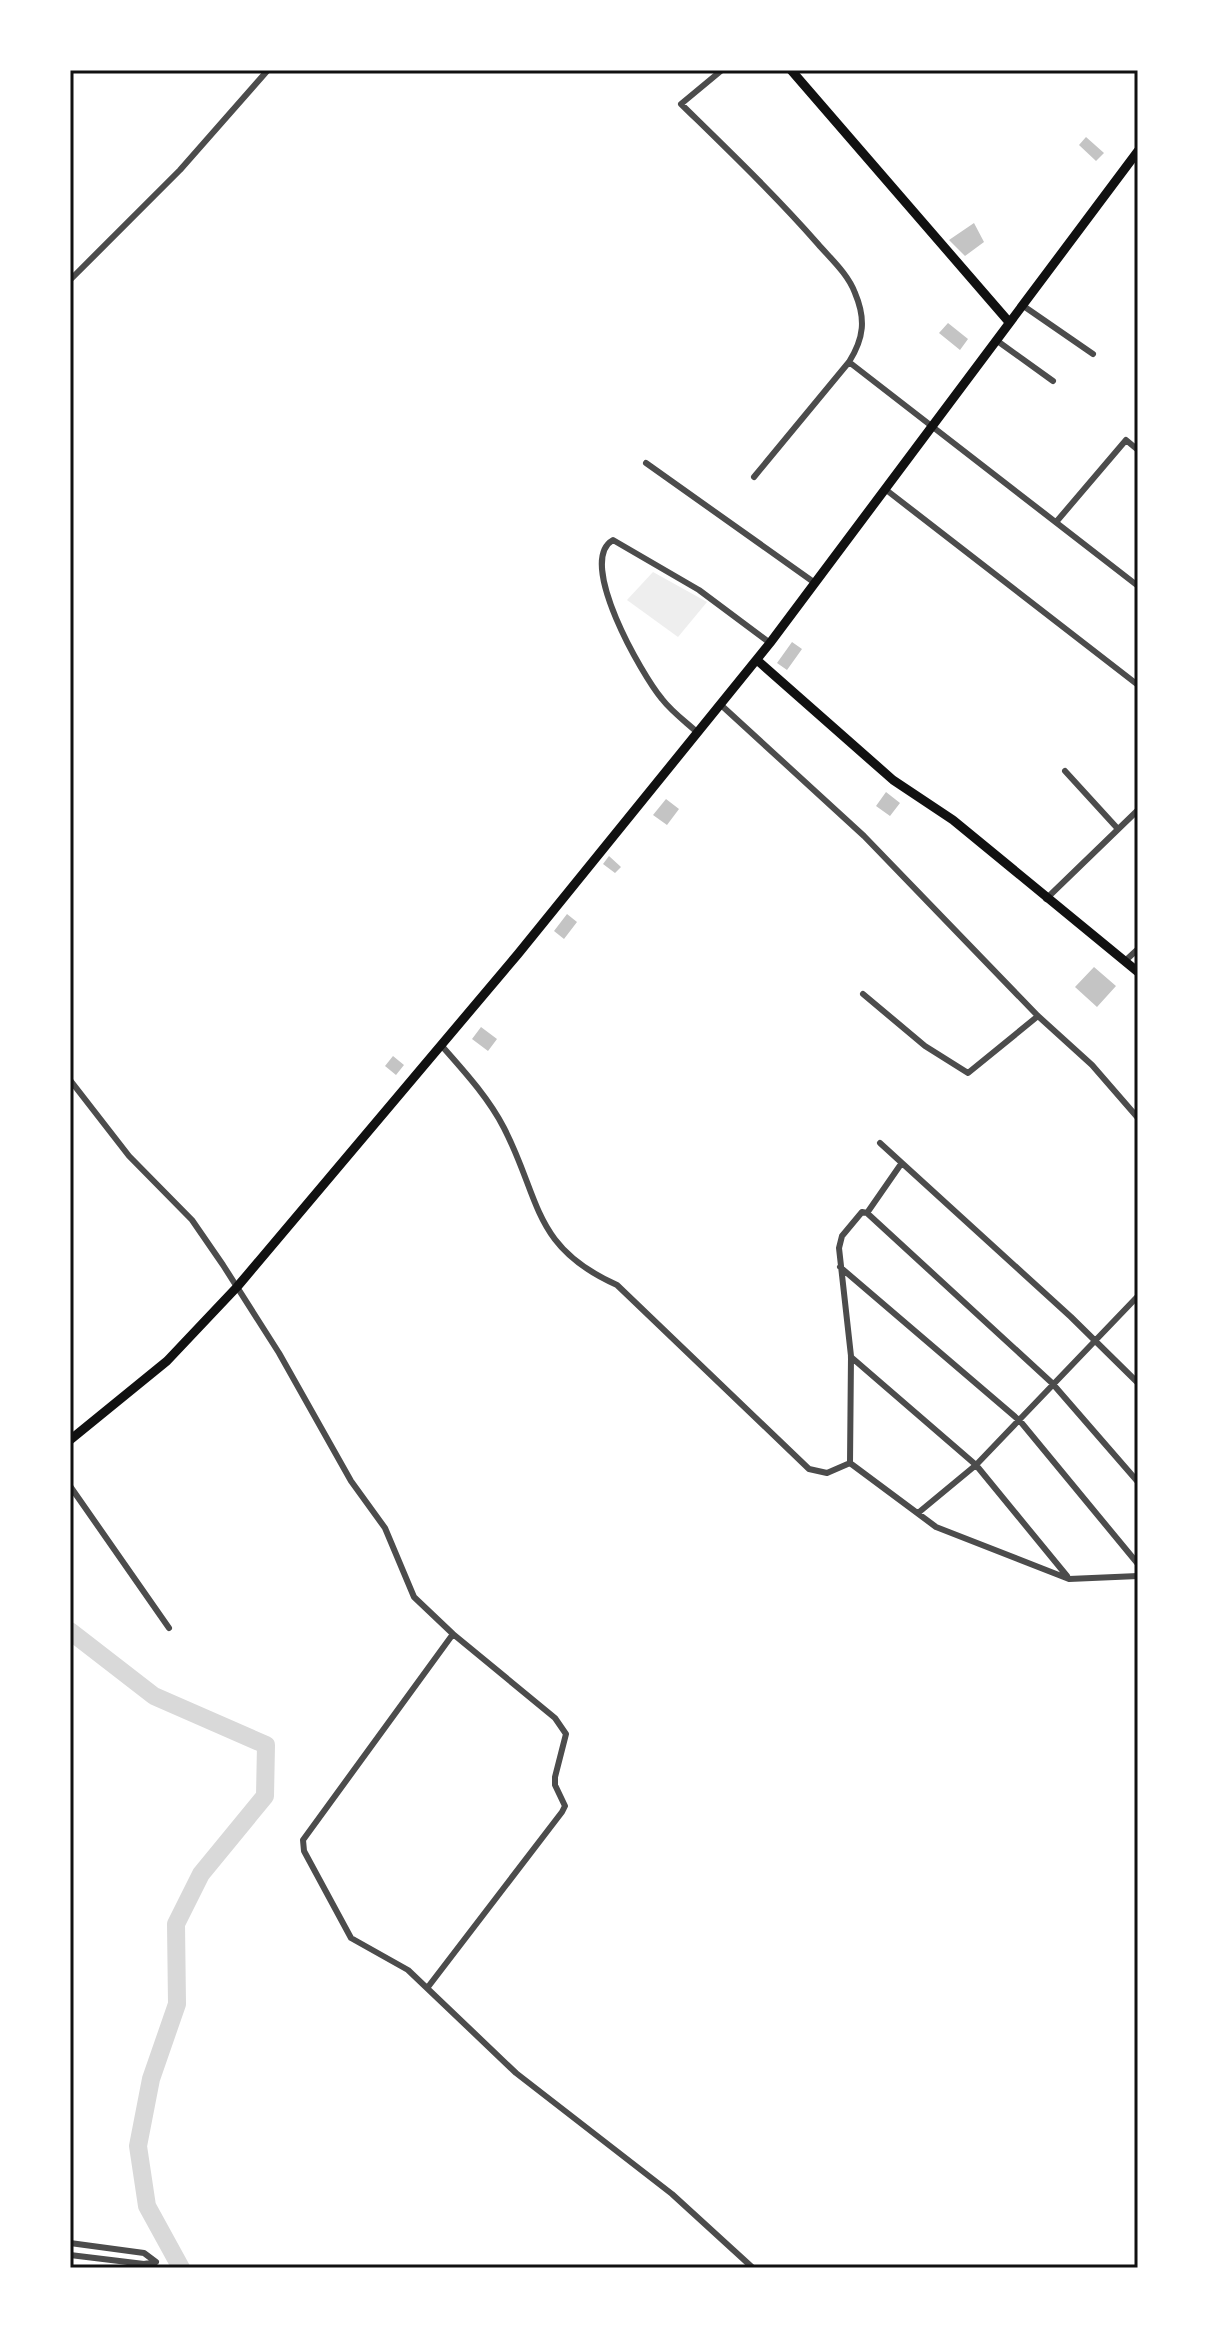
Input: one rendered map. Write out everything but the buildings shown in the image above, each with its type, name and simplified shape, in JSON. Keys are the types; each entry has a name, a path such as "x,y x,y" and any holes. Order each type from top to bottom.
{"main road":[{"path":"791,70 1009,322"},
{"path":"70,1440 167,1361 237,1287 441,1045 757,660 931,423 1138,151"},
{"path":"757,660 893,780 953,820 1138,972"}],"street":[{"path":"70,280 180,170 268,70"},
{"path":"722,70 681,104 785,206 845,274 855,291 863,326 859,346 849,362 754,477"},
{"path":"1022,305 1093,354"},
{"path":"996,340 1053,381"},
{"path":"849,362 1138,586"},
{"path":"1057,521 1126,440 1138,450"},
{"path":"646,463 815,583"},
{"path":"884,488 1138,685"},
{"path":"698,733 654,689 610,606 602,583 604,545 613,540 699,590 770,643"},
{"path":"721,705 875,846 1038,1016 1092,1065 1138,1118"},
{"path":"1065,771 1118,829"},
{"path":"1046,899 1138,810"},
{"path":"1125,961 1138,949"},
{"path":"863,994 925,1046 968,1073 1038,1016"},
{"path":"441,1045 504,1128 537,1213 556,1244 601,1280 617,1285 809,1469 827,1473 850,1463"},
{"path":"70,1080 129,1156 192,1220 237,1287 351,1481 385,1528 414,1597 453,1634 555,1718 566,1734 555,1785 565,1806 553,1827 428,1987"},
{"path":"880,1143 1138,1383"},
{"path":"867,1213 901,1164"},
{"path":"850,1463 851,1356 840,1267 842,1236 862,1212 867,1213 1052,1383 1138,1482"},
{"path":"840,1267 1020,1421 1138,1564"},
{"path":"918,1513 976,1465 1137,1298"},
{"path":"851,1356 976,1465 1069,1579"},
{"path":"850,1463 936,1527 1069,1579 1138,1576"},
{"path":"70,1486 169,1628"},
{"path":"453,1634 303,1845 345,1932 408,1970 516,2073 672,2194 753,2268"},
{"path":"70,2243 144,2253 155,2265"},
{"path":"70,2255 155,2265"}],"shaded area":[{"path":"653,572 707,602 678,637 627,600"}],"waterway":[{"path":"70,1631 154,1696 266,1745 265,1796 201,1874 176,1924 177,2004 151,2079 138,2146 147,2206 181,2268"}]}
